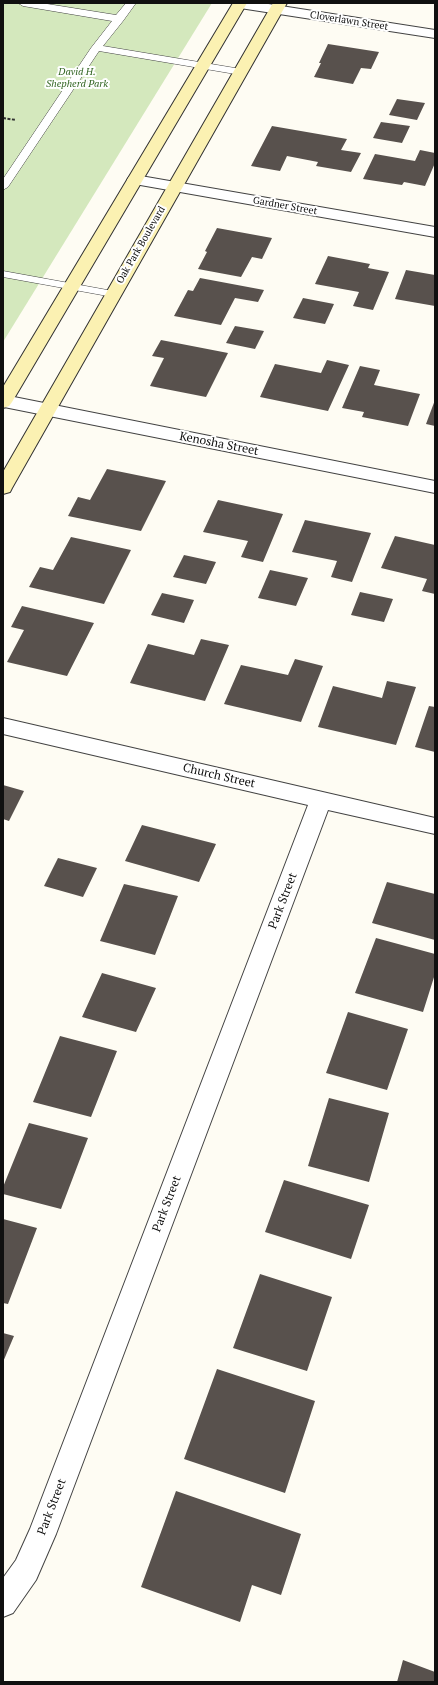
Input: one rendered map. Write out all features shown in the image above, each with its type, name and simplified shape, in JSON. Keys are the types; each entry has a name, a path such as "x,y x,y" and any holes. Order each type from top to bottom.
{"street":[{"name":"Cloverlawn Street","path":"240,3 278,6 435,34"},
{"path":"3,402 240,3"},
{"name":"Oak Park Boulevard","path":"3,488 278,6"},
{"name":"Gardner Street","path":"135,180 435,232"},
{"name":"Kenosha Street","path":"3,402 435,487"},
{"name":"Church Street","path":"3,726 435,826"},
{"name":"Park Street","path":"3,1603 26,1570 42,1534 321,800"}],"lane":[{"path":"23,3 120,18"},
{"path":"3,187 96,48 130,3"},
{"path":"96,48 241,72"},
{"path":"3,274 113,294"}],"green space":[{"name":"David H. Shepherd Park","path":"3,3 212,3 3,342"}],"building":[{"path":"328,44 379,52 371,69 361,68 353,84 314,77"},
{"path":"397,99 425,103 417,120 389,115"},
{"path":"381,122 410,126 402,143 373,138"},
{"path":"272,126 347,139 341,150 361,153 351,172 316,166 318,162 287,156 280,171 251,166"},
{"path":"420,150 435,153 435,163 425,186 404,182 402,185 363,179 375,154 415,161"},
{"path":"217,228 272,238 262,259 252,257 241,277 198,269 207,252 205,251"},
{"path":"328,256 370,264 368,268 389,272 373,310 353,306 359,292 315,284"},
{"path":"406,270 435,275 435,306 395,299"},
{"path":"200,278 264,290 258,302 235,298 221,325 174,316 188,290 193,291"},
{"path":"303,298 334,304 325,324 293,318"},
{"path":"235,326 264,331 255,349 226,343"},
{"path":"161,340 228,353 206,397 150,386 164,358 152,356"},
{"path":"327,360 349,365 328,411 260,397 275,364 321,373"},
{"path":"360,366 380,370 374,385 420,394 408,426 362,417 364,412 342,408"},
{"path":"435,400 435,426 426,424"},
{"path":"107,469 166,481 141,531 68,516 78,497 90,500"},
{"path":"218,500 283,514 263,562 241,557 248,541 203,532"},
{"path":"305,520 371,533 352,582 331,577 337,561 292,552"},
{"path":"395,536 435,545 435,594 422,591 427,579 381,568"},
{"path":"71,537 131,550 104,604 29,587 40,567 53,570"},
{"path":"184,555 216,562 206,584 173,577"},
{"path":"270,570 308,578 296,606 258,598"},
{"path":"360,592 393,599 384,622 351,615"},
{"path":"162,593 194,600 184,623 151,615"},
{"path":"22,606 94,623 67,676 7,662 24,630 11,627"},
{"path":"201,639 229,645 205,701 130,683 148,644 194,655"},
{"path":"295,659 323,666 301,722 224,704 241,665 288,675"},
{"path":"387,681 416,687 396,745 318,727 333,686 382,698"},
{"path":"429,706 435,707 435,752 415,747"},
{"path":"3,785 24,791 9,821 3,819"},
{"path":"142,825 216,844 199,882 125,861"},
{"path":"58,858 97,868 83,897 44,886"},
{"path":"387,882 435,894 435,940 372,923"},
{"path":"124,884 178,896 155,955 100,941"},
{"path":"376,938 435,954 435,974 423,1012 355,993"},
{"path":"102,973 156,988 136,1032 82,1017"},
{"path":"348,1012 408,1029 387,1090 326,1073"},
{"path":"60,1036 117,1051 91,1117 33,1102"},
{"path":"329,1098 389,1113 369,1182 308,1166"},
{"path":"29,1123 88,1138 61,1209 3,1194 3,1187"},
{"path":"284,1180 369,1205 351,1259 265,1232"},
{"path":"3,1219 37,1228 8,1304 3,1303"},
{"path":"260,1274 332,1297 307,1371 233,1348"},
{"path":"3,1333 14,1336 3,1362"},
{"path":"217,1369 315,1401 285,1493 184,1459"},
{"path":"176,1491 301,1534 281,1595 252,1585 240,1622 141,1587"},
{"path":"403,1660 435,1672 435,1682 397,1682"}]}
